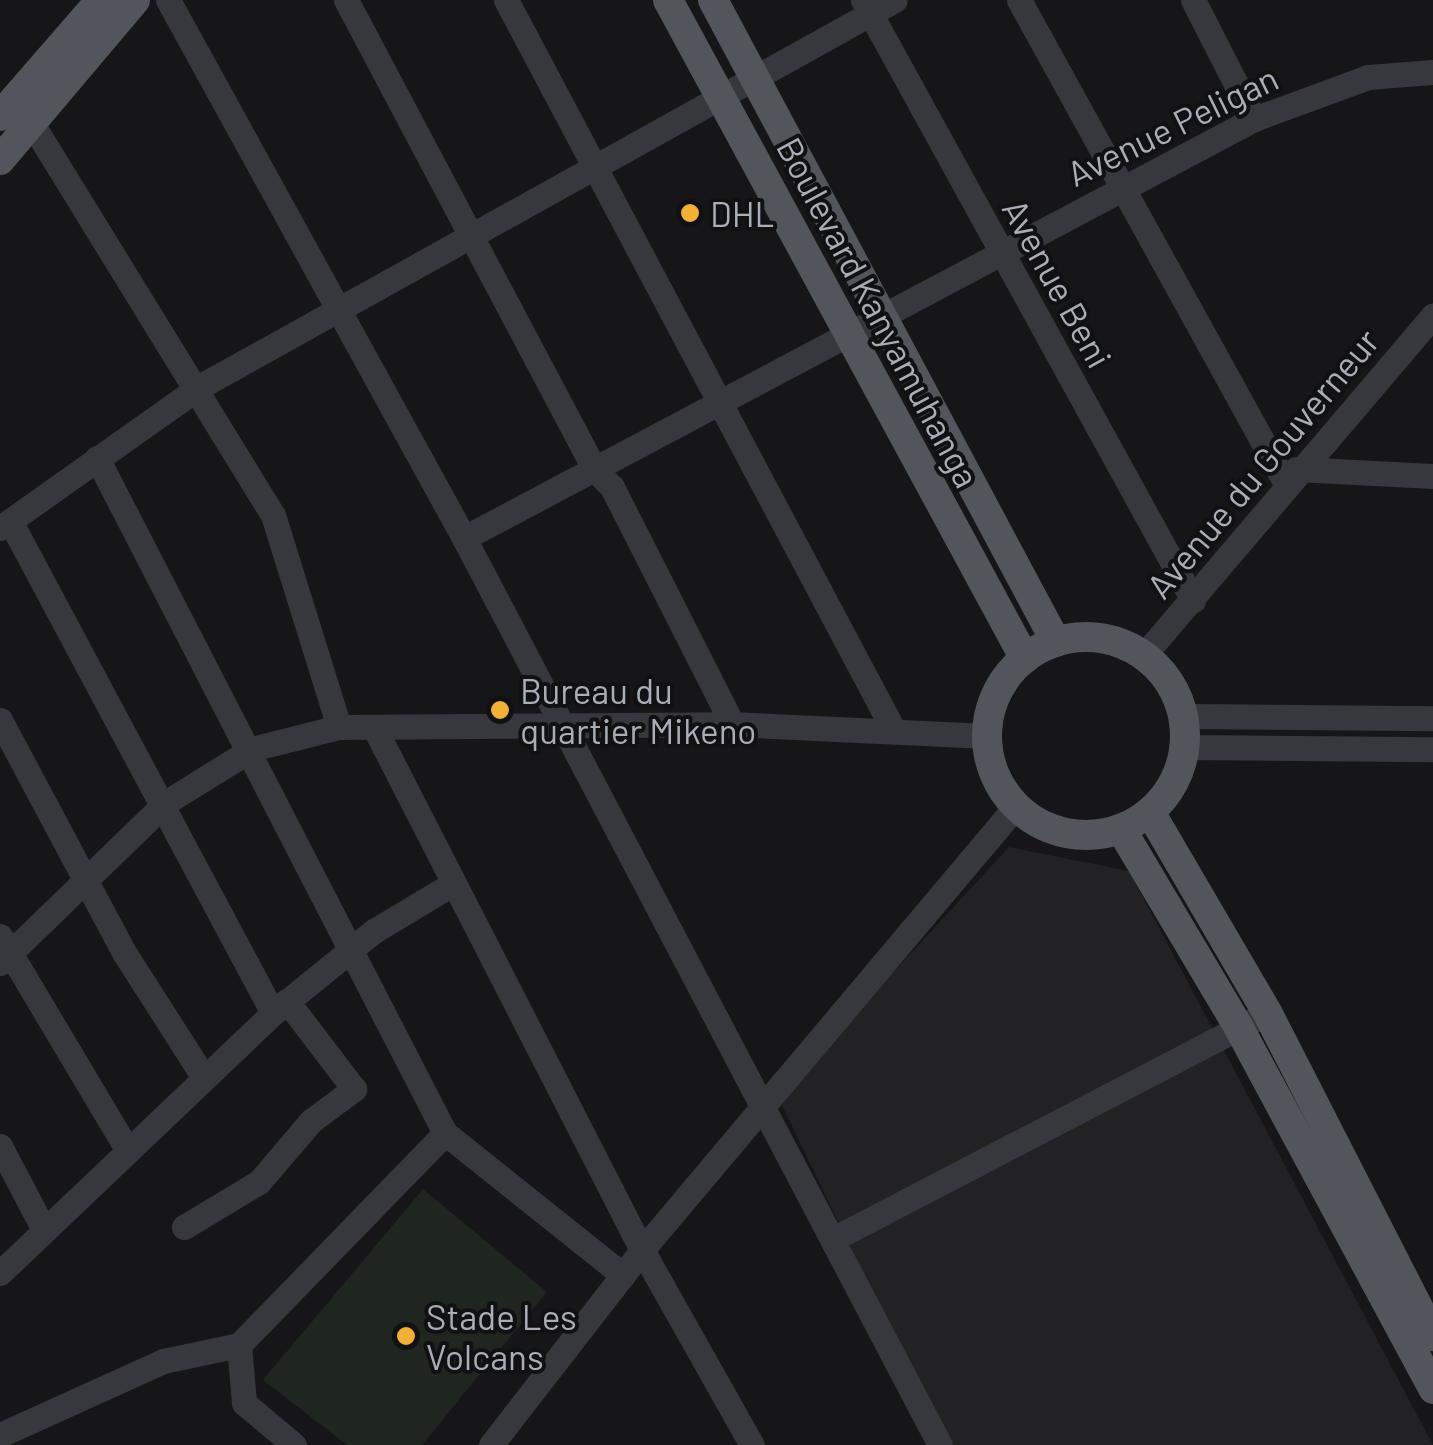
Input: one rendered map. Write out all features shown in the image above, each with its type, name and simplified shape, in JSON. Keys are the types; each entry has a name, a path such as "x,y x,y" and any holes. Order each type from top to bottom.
{"main road":[{"path":"0,160 16,112 101,0"},
{"path":"16,112 135,0"},
{"name":"Boulevard Kanyamuhanga","path":"668,0 1024,659"},
{"name":"Boulevard Kanyamuhanga","path":"713,0 878,318 1056,642"},
{"path":"1056,642 1116,642 1144,656 1162,672 1184,716 1186,747 1168,794 1150,812 1122,829 1065,833 1016,806 990,762 987,736 991,707 1024,659 1056,642"},
{"path":"1150,812 1268,1014 1433,1336"},
{"path":"1122,829 1239,1028 1433,1389"}],"street":[{"path":"168,0 464,538 940,1445"},
{"path":"346,0 595,470 612,487 732,724"},
{"path":"506,0 894,730"},
{"path":"184,1227 259,1182 311,1121 354,1090 354,1081 280,1007 5,525 199,386 468,233 755,78 867,8 895,0"},
{"path":"1019,0 1121,187 1291,476 1433,476"},
{"path":"1193,0 1254,119"},
{"name":"Avenue Beni","path":"867,8 1194,600"},
{"name":"Avenue Peligan","path":"464,538 722,403 999,250 1254,119 1368,77 1433,72"},
{"path":"16,112 199,386 273,516 339,727"},
{"name":"Avenue du Gouverneur","path":"1144,656 1194,600 1291,476 1433,315"},
{"path":"97,458 252,749 446,1133 622,1275"},
{"path":"1184,716 1433,718"},
{"path":"0,720 168,1029 203,1076"},
{"path":"126,1147 3,951 164,804 252,749 339,727 560,723 732,724 987,736"},
{"path":"374,729 642,1250 752,1445"},
{"path":"1186,747 1433,749"},
{"path":"492,1445 642,1250 1016,806"},
{"path":"0,1273 126,1147 280,1007 353,947 454,884"},
{"path":"833,1240 1268,1014"},
{"path":"0,1435 163,1361 239,1345 446,1133"},
{"path":"0,1146 43,1228"},
{"path":"239,1345 244,1402 294,1445"}],"shaded area":[{"path":"1009,847 1129,871 1433,1445 946,1445 778,1097"},
{"name":"Stade Les Volcans","path":"423,1189 547,1292 422,1445 347,1445 263,1380"}],"place":[{"name":"DHL","path":"690,213"},
{"name":"Bureau du quartier Mikeno","path":"500,710"},
{"name":"Stade Les Volcans","path":"406,1336"}]}
